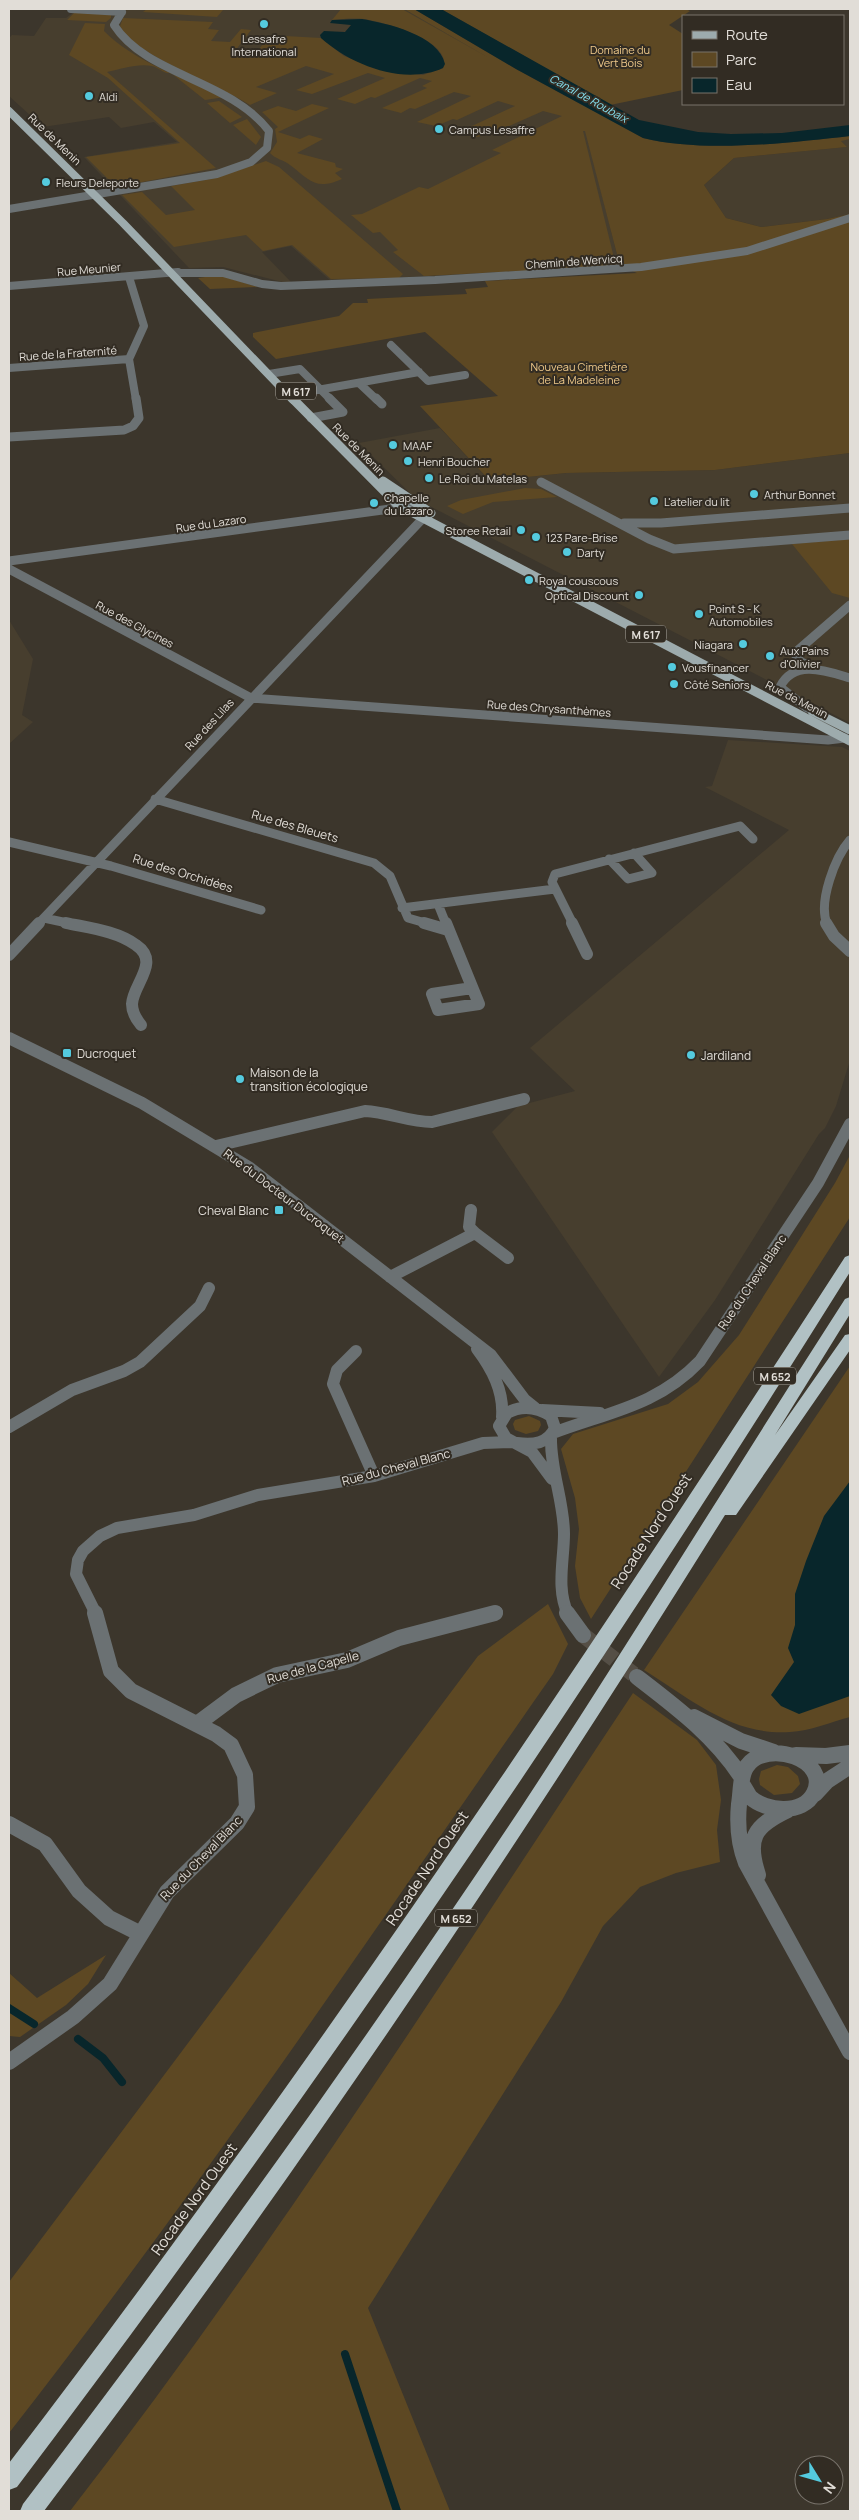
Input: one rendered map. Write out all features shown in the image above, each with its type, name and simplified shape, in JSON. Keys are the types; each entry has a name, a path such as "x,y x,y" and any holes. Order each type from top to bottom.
{"highway":[{"name":"Rocade Nord Ouest","path":"9,2480 197,2228 355,2009 572,1686 850,1260"},
{"name":"M 652","path":"31,2511 202,2282 352,2072 638,1641 850,1302"},
{"path":"638,1641 850,1339"}],"main road":[{"name":"Rue de Menin","path":"9,103 98,194"},
{"name":"Rue de Menin","path":"9,111 179,273 273,373 298,394 315,417 362,471 403,508 426,515 848,736"},
{"name":"Rue de Menin","path":"273,373 289,396 315,417 381,479 417,505 426,515"},
{"name":"Rue de Menin","path":"609,610 807,708 848,736"}],"street":[{"path":"9,209 225,172 255,159 264,151 270,141 269,131 263,122 239,102 213,87 154,59 125,40 114,27 114,22 122,12 71,9"},
{"name":"Chemin de Wervicq","path":"179,273 223,273 267,285 293,285 435,280 641,267 747,251 850,218"},
{"name":"Rue Meunier","path":"9,286 179,273"},
{"path":"9,437 112,433 135,425 140,418 129,359 144,326 129,277"},
{"path":"391,345 428,381 465,375"},
{"name":"Rue de la Fraternité","path":"9,368 129,359"},
{"path":"273,373 300,369 343,412 315,417"},
{"path":"289,396 419,372"},
{"path":"359,383 382,404"},
{"path":"541,482 617,522 674,549 850,535"},
{"name":"Rue du Lazaro","path":"9,561 417,505"},
{"path":"617,522 634,524 660,523 850,508"},
{"name":"Rue des Lilas","path":"9,955 426,515"},
{"name":"Rue des Glycines","path":"9,569 217,682 251,698"},
{"path":"850,605 797,651 796,656 801,662 850,678"},
{"path":"807,708 780,687 782,680 792,673 816,668"},
{"name":"Rue des Chrysanthèmes","path":"251,698 828,740 848,736"},
{"name":"Rue des Bleuets","path":"155,800 374,864 390,876 402,908"},
{"path":"587,954 551,879 556,874 740,826 753,839"},
{"path":"850,840 840,852 824,911 830,930 850,951"},
{"name":"Rue des Orchidées","path":"9,842 97,862 261,910"},
{"path":"609,859 628,879 652,873 634,853"},
{"path":"402,908 555,889"},
{"path":"438,904 472,988"},
{"path":"402,908 411,920 448,930"},
{"path":"44,918 128,940 143,950 147,960 146,966 134,995 131,1008 134,1018 141,1025"},
{"name":"Rue du Docteur Ducroquet","path":"9,1038 142,1103 250,1168 495,1359 525,1400 538,1409"},
{"name":"Rue du Docteur Ducroquet","path":"9,1043 40,1053"},
{"path":"216,1146 357,1112 383,1112 420,1122 432,1122 524,1099"},
{"name":"Rue du Cheval Blanc","path":"552,1435 625,1410 669,1390 694,1368 818,1183 850,1124"},
{"path":"472,1210 469,1226 475,1234 508,1258"},
{"path":"390,1277 475,1234"},
{"path":"9,1427 72,1390 124,1371 140,1362 200,1306 209,1288"},
{"name":"Rue du Docteur Ducroquet","path":"470,1339 490,1368 503,1402 501,1420"},
{"path":"356,1351 334,1374 333,1384 374,1476"},
{"path":"483,1443 501,1420 514,1409 538,1409 553,1419 555,1425 552,1435 554,1483 564,1523 560,1570 563,1598 569,1619 583,1636"},
{"name":"Rue du Cheval Blanc","path":"538,1409 592,1413 625,1410"},
{"path":"501,1420 503,1435 536,1457 554,1483"},
{"path":"515,1443 536,1444 552,1435"},
{"name":"Rue du Cheval Blanc","path":"9,2062 99,1996 118,1973 167,1892 237,1823 247,1807 248,1789 236,1752 224,1738 131,1691 111,1671 97,1616 76,1574 78,1560 83,1551 100,1536 117,1528 194,1515 265,1493 318,1487 374,1476 483,1443 515,1443"},
{"name":"Rue de la Capelle","path":"197,1724 236,1694 262,1681 291,1672 347,1660 398,1638 497,1612"},
{"path":"637,1677 675,1706 724,1751 749,1797 762,1806 779,1810 801,1806 827,1781 850,1766"},
{"path":"675,1706 725,1733 801,1760 813,1770 817,1783 813,1796"},
{"path":"850,1753 811,1756 767,1754 753,1760 744,1770 737,1824 740,1849 748,1869 767,1898 850,2052"},
{"path":"767,1898 753,1861 752,1838 764,1823 790,1809"},
{"path":"9,1824 45,1844 80,1891 109,1918 141,1934"}],"shaded area":[{"path":"78,9 404,9 495,61 600,129 586,132 620,266 331,281 291,246 262,252 292,283 223,267 189,268 84,157 177,142 154,122 121,128 109,117 43,127 9,96 9,38 12,35 34,36 46,18 66,18"},
{"path":"850,139 850,214 827,219 761,227 726,218 704,185 734,158 846,147 840,140"},
{"path":"440,428 490,481 566,473 715,470 850,453 850,723 416,499 359,443"},
{"path":"9,620 33,659 22,715 33,722 9,744"},
{"path":"728,740 842,747 850,751 850,1060 836,1106 825,1128 819,1134 715,1300 659,1377 492,1132 518,1106 575,1091 530,1048 789,830 705,787 712,786"}],"green space":[{"path":"147,9 236,9 223,10 217,17 143,12"},
{"name":"Nouveau Cimetière de La Madeleine","path":"341,9 402,9 489,58 404,9 414,9 516,69 643,138 667,143 719,146 773,144 850,136 850,139 841,141 847,147 734,158 704,185 726,218 761,227 827,219 850,214 850,453 715,470 566,473 490,481 420,406 498,396 425,332 276,359 253,337 253,333 339,316 353,303 368,303 367,299 467,294 465,289 488,287 485,281 637,273 620,266 585,131 583,131 616,266 424,276 393,252 398,250 380,232 373,233 351,215 362,214 419,187 428,189 501,153 492,150 562,116 543,111 500,130 495,129 478,137 459,132 515,106 498,101 457,120 453,119 436,126 417,122 471,96 454,92 401,113 382,108 427,88 422,86 432,81 420,78 375,98 371,97 355,104 337,99 385,78 368,73 312,94 296,90 334,74 306,66 256,87 277,93 250,105 159,59 129,37 120,26 123,18 213,22 208,29 219,30 211,41 230,42 241,29 251,30 235,51 256,52 266,41 277,42 285,36 321,38 344,56 379,69 423,75 443,68 443,57 438,49 430,43 408,31 383,23 364,19 332,20"},
{"name":"Domaine du Vert Bois","path":"441,9 685,9 690,11 669,25 682,33 682,90 610,105"},
{"path":"76,11 111,15 111,18 106,22 67,20"},
{"path":"85,23 105,24 104,31 116,42 145,61 170,73 147,65 107,72 216,168 116,187 86,157 180,143 108,78 69,55"},
{"path":"172,74 194,84 225,97 205,100"},
{"path":"219,101 242,117 230,123 207,103"},
{"path":"312,104 329,108 278,132 300,139 309,135 323,139 297,153 335,163 336,167 343,169 335,173 342,179 325,184 313,182 288,163 274,157 270,153 277,142 275,129 278,127 262,112 278,106 296,111"},
{"path":"247,119 261,137 256,145 233,125"},
{"path":"266,161 279,167 403,274 399,278 331,279 292,245 263,251 246,235 174,247 122,195 142,192 166,215 195,210 171,186 211,179"},
{"path":"219,275 258,287 210,289 198,278"},
{"path":"525,488 541,489 557,497 493,502 463,514 447,506 461,500"},
{"path":"850,539 850,598 832,593 792,544"},
{"path":"850,1155 850,1217 591,1619 580,1598 575,1566 579,1529 575,1498 561,1449 573,1434 668,1404 698,1382 739,1335 835,1183"},
{"path":"850,1366 850,1717 813,1728 790,1732 769,1732 749,1728 713,1713 644,1670"},
{"path":"529,1416 540,1421 541,1425 538,1431 526,1434 515,1430 513,1424 515,1420"},
{"path":"548,1604 568,1644 553,1674 219,2152 80,2341 9,2433 9,2282 478,1656"},
{"path":"633,1693 697,1740 716,1765 721,1800 717,1830 720,1862 676,1873 640,1887 603,1926 561,2002 368,2308 450,2511 70,2511 218,2312 289,2210 359,2108"},
{"path":"777,1765 788,1767 798,1776 800,1784 792,1793 774,1795 760,1785 761,1771"},
{"path":"106,1955 88,1984 66,2005 20,2037 9,2036 9,1973 37,1998"}],"water":[{"name":"Canal de Roubaix","path":"414,9 441,9 639,120 698,132 731,134 782,133 850,125 850,136 773,144 719,146 667,143 643,138 516,69"},
{"path":"362,19 397,27 422,38 433,45 441,54 445,64 443,68 428,73 412,75 395,74 379,70 347,57 321,38 320,35 324,31 345,32 351,25 330,23 332,20"},
{"path":"850,1481 850,1696 799,1714 781,1706 771,1695 794,1662 788,1648 795,1625 795,1594 806,1561 824,1516"}],"waterway":[{"path":"9,2008 34,2024"},
{"path":"78,2039 103,2058 122,2082"},
{"path":"345,2354 397,2511"}],"tunnel":[{"path":"583,1635 637,1677"}],"place":[{"name":"Lessafre International","path":"264,24"},
{"name":"Aldi","path":"89,96"},
{"name":"Campus Lesaffre","path":"439,129"},
{"name":"Fleurs Deleporte","path":"46,182"},
{"name":"MAAF","path":"393,445"},
{"name":"Henri Boucher","path":"408,461"},
{"name":"Le Roi du Matelas","path":"429,478"},
{"name":"Arthur Bonnet","path":"754,494"},
{"name":"L'atelier du lit","path":"654,501"},
{"name":"Chapelle du Lazaro","path":"374,503"},
{"name":"Storee Retail","path":"521,530"},
{"name":"123 Pare-Brise","path":"536,537"},
{"name":"Darty","path":"567,552"},
{"name":"Royal couscous","path":"529,580"},
{"name":"Optical Discount","path":"639,595"},
{"name":"Point S - K Automobiles","path":"699,614"},
{"name":"Niagara","path":"743,644"},
{"name":"Aux Pains d'Olivier","path":"770,656"},
{"name":"Vousfinancer","path":"672,667"},
{"name":"Côté Seniors","path":"674,684"},
{"name":"Ducroquet","path":"67,1053"},
{"name":"Jardiland","path":"691,1055"},
{"name":"Maison de la transition écologique","path":"240,1079"},
{"name":"Cheval Blanc","path":"279,1210"}]}
